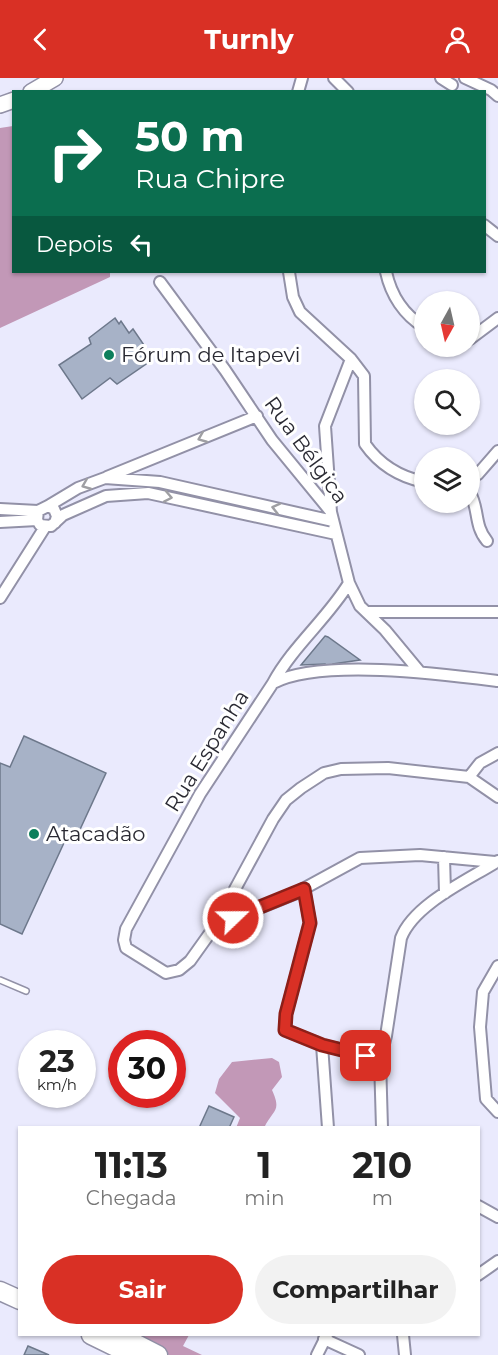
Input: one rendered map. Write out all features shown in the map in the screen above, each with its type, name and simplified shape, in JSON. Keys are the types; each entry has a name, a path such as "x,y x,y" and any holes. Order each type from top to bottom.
{"main road":[{"path":"34,90 55,78"},
{"path":"0,1279 18,1287"},
{"path":"0,1291 18,1299"},
{"path":"93,1336 132,1355"},
{"path":"121,1336 158,1355"}],"street":[{"path":"334,78 346,90"},
{"path":"441,78 452,85"},
{"path":"465,78 496,90"},
{"path":"486,227 498,236"},
{"path":"288,273 293,297 300,312 351,359 364,376 366,385 365,444 377,458 400,475 414,479"},
{"path":"386,273 393,293 405,313 414,320"},
{"name":"Rua Bélgica","path":"160,282 279,448 332,517 348,584 360,606 369,612 419,671"},
{"path":"480,332 498,318"},
{"path":"105,478 160,482 332,517 325,426 351,359"},
{"path":"0,598 44,517 78,488 256,416"},
{"path":"480,472 498,452"},
{"path":"0,522 63,515 106,496 148,493 336,534"},
{"path":"0,509 44,517"},
{"path":"475,513 476,522 487,541"},
{"path":"273,683 282,667 340,597 348,584"},
{"path":"369,612 498,612"},
{"path":"419,671 498,681"},
{"name":"Rua Espanha","path":"215,927 190,961 179,970 166,973 126,948 124,940 126,929 200,794 273,683 287,676 313,672 419,671"},
{"path":"469,777 480,763 498,753"},
{"path":"215,927 230,896 286,800 324,773 341,769 388,768 469,777 498,797"},
{"path":"215,927 304,889 345,864 360,858 397,855 496,861"},
{"path":"444,857 445,893"},
{"path":"382,1126 380,1059 401,938 406,923 445,893 496,861"},
{"path":"304,889 310,923 286,1014 285,1030 322,1045 380,1059"},
{"path":"230,896 243,908 251,910"},
{"path":"497,971 483,992 481,1042 486,1099 498,1112"},
{"path":"322,1045 328,1126"},
{"path":"480,1207 498,1217"},
{"path":"480,1274 498,1262"},
{"path":"404,1336 405,1355"},
{"path":"317,1355 326,1337 359,1355"}],"lane":[{"path":"0,980 26,991"}],"shaded area":[{"path":"12,126 12,273 110,273 110,277 0,328 0,128"},
{"path":"272,1058 279,1062 282,1077 272,1090 276,1107 265,1126 237,1126 240,1118 215,1093 219,1079 232,1062"},
{"path":"131,1336 188,1336 183,1346 202,1355 169,1355"}],"building":[{"name":"Fórum de Itapevi","path":"115,318 119,324 121,321 129,333 133,329 144,345 140,348 149,362 117,384 110,378 82,399 59,365 91,344 89,338"},
{"path":"325,636 360,660 333,664 332,670 325,670 325,664 301,665"},
{"name":"Atacadão","path":"24,736 106,773 77,836 69,832 22,934 0,924 0,763 10,767"},
{"path":"209,1106 234,1117 230,1126 200,1126"},
{"path":"28,1346 49,1355 24,1355"}],"place":[{"name":"Fórum de Itapevi","path":"109,355"},
{"name":"Atacadão","path":"34,834"}],"route":[{"path":"233,918 304,889 310,923 286,1014 285,1030 322,1045 366,1056"}]}
